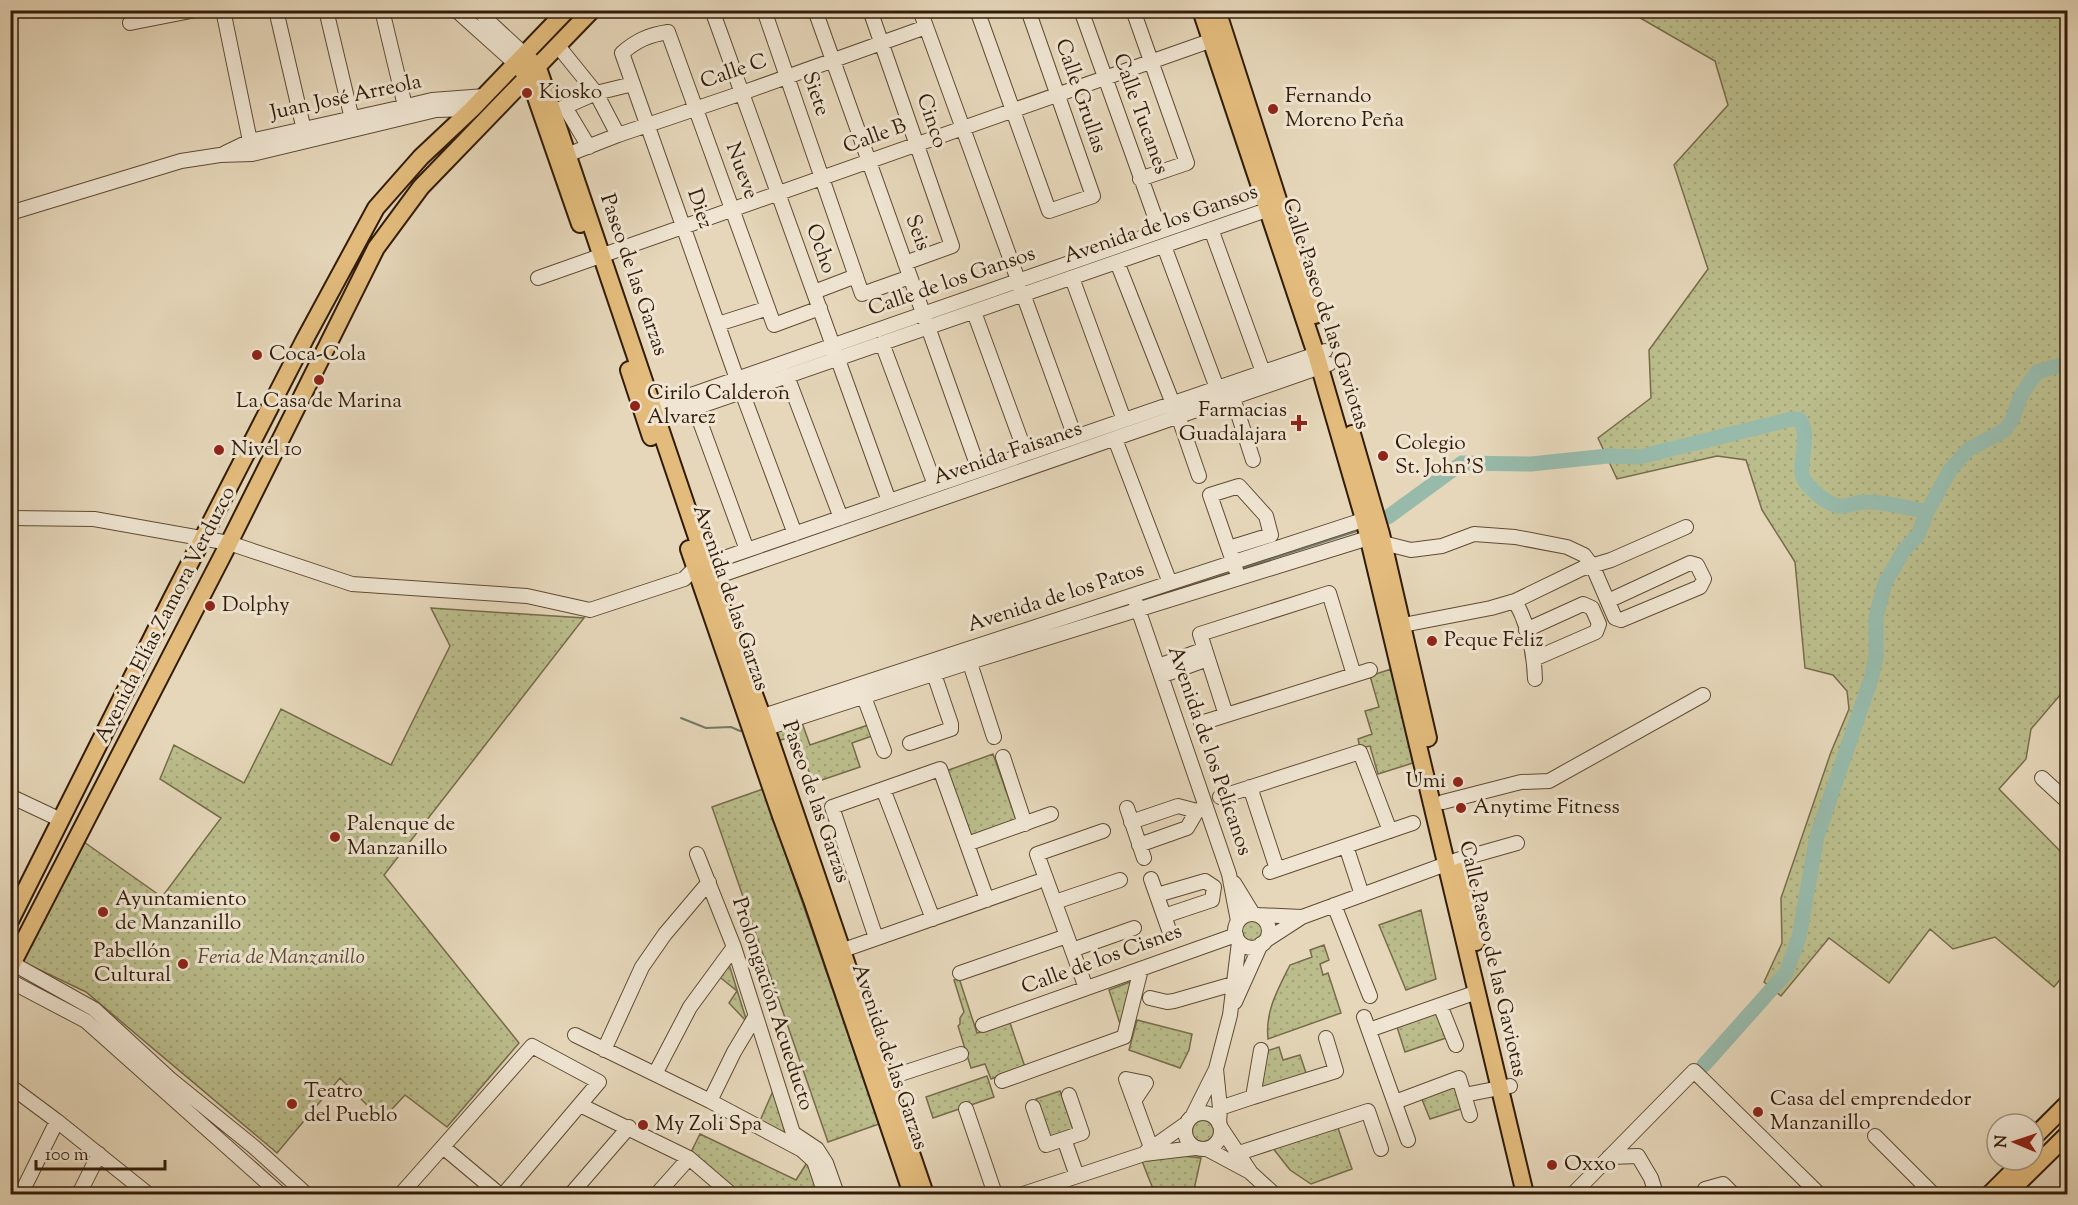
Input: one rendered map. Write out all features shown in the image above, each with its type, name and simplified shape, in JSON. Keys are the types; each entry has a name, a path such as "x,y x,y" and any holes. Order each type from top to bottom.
{"main road":[{"name":"Avenida Elías Zamora Verduzco","path":"10,921 203,537 305,339 376,208 421,157 485,96 567,10"},
{"name":"Avenida Elías Zamora Verduzco","path":"11,964 229,543 376,248 421,187 592,10"},
{"name":"Calle Paseo de las Gaviotas","path":"1201,10 1219,38"},
{"name":"Calle Paseo de las Gaviotas","path":"1217,10 1219,38 1323,359 1403,625 1443,802 1451,862 1477,992 1535,1194"},
{"path":"520,60 533,72 559,109 563,157"},
{"name":"Avenida de las Garzas","path":"533,72 651,416 699,575 758,725 837,952 912,1194"},
{"name":"Calle Paseo de las Gaviotas","path":"1378,539 1451,862 1505,1087 1523,1190"},
{"path":"837,952 925,1194"},
{"path":"2045,1133 2065,1110"},
{"path":"2007,1194 2067,1134"},
{"path":"2022,1194 2067,1147"},
{"path":"1978,1194 2001,1172"},
{"path":"1995,1178 2004,1172"},
{"path":"1990,1194 2011,1172"},
{"path":"2007,1194 2041,1175"}],"street":[{"path":"130,23 196,10"},
{"path":"223,10 250,141"},
{"path":"276,10 304,130"},
{"path":"326,10 352,119"},
{"path":"382,10 405,106"},
{"path":"456,10 482,21 520,60"},
{"name":"Ocho","path":"712,10 889,501"},
{"name":"Siete","path":"764,10 862,294 910,277"},
{"name":"Seis","path":"815,10 979,470"},
{"name":"Cinco","path":"870,10 952,246 905,263"},
{"path":"920,10 1075,437"},
{"path":"977,10 1013,111"},
{"name":"Calle Grullas","path":"1013,111 1049,211 1093,196 1028,10"},
{"name":"Calle Tucanes","path":"1081,10 1160,231"},
{"path":"1133,10 1187,163 1140,179"},
{"name":"Calle C","path":"563,157 618,135 926,27"},
{"name":"Nueve","path":"622,53 649,35 668,32 774,325 820,308"},
{"name":"Calle B","path":"538,278 1219,38"},
{"path":"558,46 596,93 618,135"},
{"name":"Diez","path":"622,53 795,534"},
{"path":"589,147 559,109 596,93 633,84"},
{"name":"Juan José Arreola","path":"220,155 250,141 405,106 432,100 485,96"},
{"name":"Juan José Arreola","path":"10,213 181,161 220,155 252,154 436,110 472,109"},
{"name":"Avenida de los Gansos","path":"651,416 695,408 740,385 787,376 835,352 882,343 926,321 974,312 1021,288 1071,278 1164,246 1211,229 1271,200"},
{"name":"Calle de los Gansos","path":"651,416 1021,288 1160,231 1271,200"},
{"path":"1211,229 1263,372"},
{"path":"1164,246 1218,388"},
{"path":"1117,262 1199,476"},
{"path":"814,292 856,276"},
{"path":"1071,278 1124,420"},
{"path":"718,324 768,308"},
{"path":"974,312 1026,454"},
{"path":"882,343 934,485"},
{"name":"Avenida Faisanes","path":"699,575 747,550 934,485 1263,372 1323,359"},
{"name":"Avenida Faisanes","path":"699,575 1115,439 1233,398 1323,359"},
{"path":"787,376 841,518"},
{"path":"1233,398 1253,460"},
{"path":"695,408 747,550"},
{"path":"1115,439 1170,583"},
{"path":"1229,548 1271,536 1266,516 1239,486 1210,495 1239,579"},
{"name":"Avenida de los Patos","path":"758,725 968,656 1134,595 1370,517"},
{"path":"10,518 94,519 229,543 352,584 527,596 590,610 699,575"},
{"path":"1403,625 1491,608 1515,601 1581,569 1593,567 1686,527"},
{"path":"1378,539 1411,550 1442,546 1474,534 1515,537 1567,547 1584,555 1593,567 1615,618 1621,620 1700,587 1704,579 1697,565 1689,562 1608,601"},
{"name":"Avenida de los Patos","path":"758,725 864,697 934,674 968,656 1139,611 1378,539"},
{"path":"1226,715 1200,634 1329,593 1354,675"},
{"name":"Avenida de los Pelícanos","path":"1134,595 1202,809 1230,879 1238,933 1230,1015 1216,1069 1220,1126"},
{"path":"1515,601 1521,612 1534,659 1535,679"},
{"path":"1526,630 1583,604 1592,608 1599,624 1596,632 1534,659"},
{"path":"1159,671 1207,654"},
{"path":"968,656 994,738"},
{"path":"1201,723 1370,670"},
{"path":"910,743 951,729 934,674"},
{"path":"1443,802 1521,782 1549,781 1702,695"},
{"path":"864,697 884,751"},
{"path":"1220,797 1360,752 1390,831"},
{"path":"1003,757 1025,824"},
{"path":"876,938 832,807 940,769 987,900"},
{"path":"2042,778 2067,802"},
{"path":"1250,787 1274,871 1413,823"},
{"path":"883,789 933,919"},
{"path":"10,796 61,820"},
{"path":"1131,822 1178,806 1202,809"},
{"path":"1126,808 1142,852 1186,828 1202,809"},
{"path":"967,844 1051,814"},
{"path":"1086,988 1037,854 1103,831"},
{"path":"1302,917 1246,915 1238,933 1250,947 1263,942 1302,917 1451,862 1518,843"},
{"path":"1346,846 1362,895"},
{"name":"Prolongación Acueducto","path":"697,854 734,947 793,1133 805,1147"},
{"path":"1151,879 1169,930"},
{"path":"1214,887 1230,879 1256,915 1263,918 1269,931 1230,1015"},
{"path":"1055,902 1120,880"},
{"path":"1157,895 1204,881 1214,887"},
{"name":"Prolongación Acueducto","path":"604,1050 642,967 665,934 709,882"},
{"path":"837,952 1036,882"},
{"path":"1164,916 1212,900 1214,887"},
{"path":"1334,905 1370,996"},
{"path":"1072,950 1134,928"},
{"name":"Calle de los Cisnes","path":"983,1025 1238,933"},
{"path":"960,973 1067,936"},
{"path":"655,1074 690,1008 734,947"},
{"path":"11,964 94,1009 170,1079 254,1147 306,1194"},
{"path":"1002,1081 1124,1037 1142,969"},
{"path":"10,981 86,1021 280,1194"},
{"path":"1150,998 1167,1002 1174,1001 1233,984"},
{"path":"1408,1140 1367,1024 1440,1005 1477,992"},
{"path":"1440,1005 1456,1045"},
{"path":"710,1101 734,1052 755,1017"},
{"name":"Prolongación Acueducto","path":"575,1035 805,1147 817,1149 826,1163 826,1186 837,1194"},
{"path":"1220,1108 1336,1071 1326,1038"},
{"path":"401,1194 532,1046 599,1082 504,1194"},
{"path":"1253,1097 1261,1050"},
{"path":"885,1079 961,1054"},
{"path":"1216,1069 1185,1134 1190,1144 1251,1173 1274,1194"},
{"path":"1574,1194 1694,1071 1819,1194"},
{"path":"1395,1102 1459,1078 1470,1115"},
{"path":"1464,1095 1505,1087"},
{"path":"12,1091 57,1121 145,1193"},
{"path":"1033,1107 1046,1145 1082,1133 1069,1095"},
{"path":"1134,1101 1150,1152"},
{"path":"580,1105 689,1158 731,1194"},
{"path":"966,1109 995,1194"},
{"path":"1239,1153 1368,1111 1381,1149"},
{"path":"1150,1152 1197,1114 1207,1114 1220,1126 1251,1173"},
{"path":"21,1194 57,1121"},
{"path":"1023,1194 1150,1152 1212,1147 1219,1139 1220,1126"},
{"path":"572,1194 628,1127"},
{"path":"1875,1136 1933,1194"},
{"path":"1067,1138 1080,1175"},
{"path":"443,1147 499,1194"},
{"path":"80,1194 99,1154"},
{"path":"1609,1157 1638,1156 1651,1178 1656,1194"},
{"path":"657,1194 689,1158"},
{"path":"1705,1189 1723,1184 1733,1194"}],"green space":[{"path":"1628,11 2067,11 2067,687 2031,729 2026,759 1999,789 2067,858 2067,971 2054,987 1995,937 1953,949 1930,929 1889,983 1829,938 1781,996 1764,982 1782,943 1781,898 1831,752 1849,709 1847,691 1833,675 1805,668 1795,562 1762,510 1746,460 1717,456 1617,479 1598,438 1651,398 1649,350 1708,269 1674,165 1728,105 1715,61"},
{"name":"Feria de Manzanillo","path":"431,608 584,618 384,875 519,1043 447,1127 405,1095 382,1120 340,1078 277,1153 86,992 21,961 84,842 162,897 221,818 160,779 174,745 244,783 281,709 391,765 450,646"},
{"path":"1391,669 1413,763 1378,774 1370,746 1360,748 1358,739 1372,734 1365,711 1379,707 1370,676"},
{"path":"801,720 810,745 868,725 872,736 852,743 860,767 813,783 796,735 775,742 771,731"},
{"path":"993,754 1017,822 970,839 946,771"},
{"path":"763,789 879,1124 828,1142 712,807"},
{"path":"1421,910 1436,979 1406,990 1379,925"},
{"path":"1252,919 1260,923 1264,931 1260,939 1252,943 1244,939 1240,931 1244,923"},
{"path":"1324,945 1329,960 1320,964 1323,975 1328,973 1341,1013 1268,1039 1270,1010 1290,965 1312,957 1310,950"},
{"path":"728,961 747,1022 729,1003 737,991 717,975"},
{"path":"959,978 977,1033 1010,1023 1025,1067 991,1079 985,1064 971,1068 958,1026 964,1012 954,980"},
{"path":"1135,980 1122,1030 1109,990"},
{"path":"1437,1013 1446,1038 1405,1052 1397,1027"},
{"path":"1137,1020 1192,1034 1189,1050 1180,1068 1129,1050"},
{"path":"1279,1047 1283,1060 1300,1055 1307,1076 1258,1092 1264,1052"},
{"path":"987,1076 994,1097 933,1118 926,1097"},
{"path":"1458,1084 1464,1108 1430,1119 1421,1097"},
{"path":"773,1091 787,1127 785,1132 781,1133 759,1123"},
{"path":"1060,1091 1074,1132 1050,1140 1036,1099"},
{"path":"1203,1120 1208,1121 1214,1127 1214,1137 1208,1143 1203,1144 1198,1143 1192,1137 1191,1132 1192,1127 1198,1121"},
{"path":"1337,1125 1352,1169 1311,1184 1290,1170 1272,1147"},
{"path":"700,1134 796,1180 808,1161 820,1194 739,1194 690,1154"},
{"path":"1174,1155 1201,1158 1193,1194 1155,1194 1142,1161"}],"waterway":[{"path":"1704,1065 1786,973 1799,937 1817,836 1872,676 1876,656 1876,617 1885,583 1904,550 1918,535 1927,512 1950,470 1969,449 2005,430 2012,420 2021,395 2037,372 2068,363"},
{"path":"1388,517 1462,463 1531,464 1608,456 1639,457 1792,419 1800,420 1803,426 1802,474 1807,484 1823,499 1839,506 1875,502 1927,512"},
{"path":"1240,569 1360,530"},
{"path":"1146,600 1232,572"},
{"path":"1103,614 1132,604"},
{"path":"681,718 706,728 731,727 740,731 744,730"}],"place":[{"name":"Kiosko","path":"527,93"},
{"name":"Fernando Moreno Peña","path":"1273,109"},
{"name":"Coca-Cola","path":"257,355"},
{"name":"La Casa de Marina","path":"319,380"},
{"name":"Cirilo Calderon Alvarez","path":"635,406"},
{"name":"Farmacias Guadalajara","path":"1299,423"},
{"name":"Nivel 10","path":"219,450"},
{"name":"Colegio St. John'S","path":"1383,456"},
{"name":"Dolphy","path":"210,606"},
{"name":"Peque Feliz","path":"1432,641"},
{"name":"Umi","path":"1458,782"},
{"name":"Anytime Fitness","path":"1461,808"},
{"name":"Palenque de Manzanillo","path":"335,837"},
{"name":"Ayuntamiento de Manzanillo","path":"103,912"},
{"name":"Pabellón Cultural","path":"183,964"},
{"name":"Teatro del Pueblo","path":"292,1104"},
{"name":"Casa del emprendedor Manzanillo","path":"1758,1112"},
{"name":"My Zoli Spa","path":"643,1125"},
{"name":"Oxxo","path":"1552,1165"}]}
